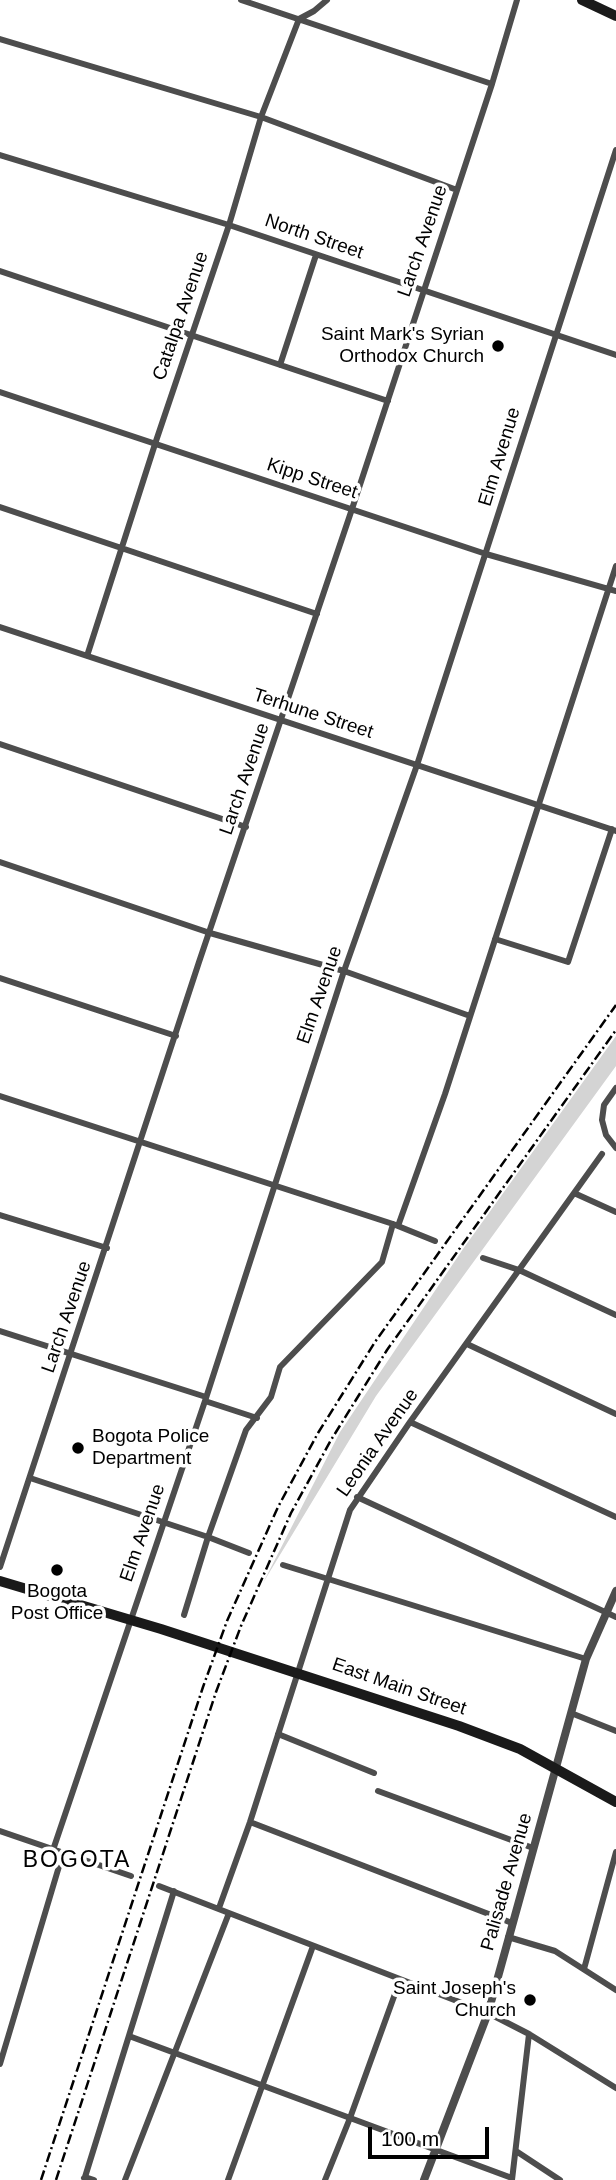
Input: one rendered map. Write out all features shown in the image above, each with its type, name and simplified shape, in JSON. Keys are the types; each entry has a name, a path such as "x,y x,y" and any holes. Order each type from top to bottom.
{"main road":[{"path":"582,0 616,16"},
{"name":"East Main Street","path":"0,1581 331,1683 492,1738 616,1802"}],"street":[{"path":"241,0 492,84"},
{"path":"299,19 327,0"},
{"name":"Larch Avenue","path":"0,1567 388,401 517,0"},
{"name":"Catalpa Avenue","path":"87,656 229,225 261,117 299,19"},
{"path":"0,39 261,117 457,190"},
{"name":"Elm Avenue","path":"53,1850 205,1399 344,971 417,765 616,150"},
{"name":"North Street","path":"0,155 229,225 616,355"},
{"path":"280,365 316,255"},
{"path":"0,271 388,401"},
{"name":"Kipp Street","path":"0,392 486,554 616,591"},
{"path":"0,507 317,614"},
{"path":"184,1615 246,1430 271,1397 280,1367 382,1262 444,1094 616,566"},
{"name":"Terhune Street","path":"0,627 614,830"},
{"path":"0,744 246,827"},
{"path":"495,939 568,962 614,830"},
{"path":"0,862 210,933 344,971 470,1016"},
{"path":"0,978 176,1036"},
{"path":"616,1088 604,1105 602,1120 606,1135 616,1148"},
{"path":"0,1096 396,1225 435,1241"},
{"name":"Leonia Avenue","path":"219,1908 250,1822 350,1510 602,1154"},
{"path":"574,1193 616,1212"},
{"path":"0,1215 107,1248"},
{"path":"483,1258 519,1270 616,1315"},
{"path":"0,1331 257,1418"},
{"path":"467,1344 616,1414"},
{"path":"410,1422 616,1517"},
{"path":"30,1478 249,1553"},
{"path":"357,1497 616,1617"},
{"path":"283,1565 586,1659"},
{"name":"Palisade Avenue","path":"424,2180 488,2013 586,1659 616,1591"},
{"path":"571,1713 616,1731"},
{"path":"278,1734 374,1773"},
{"path":"378,1791 533,1847"},
{"path":"250,1822 512,1923"},
{"path":"0,1832 131,1876"},
{"path":"583,1969 616,1852"},
{"path":"0,2064 2,2049 64,1853"},
{"path":"159,1886 488,2013 529,2034 616,2088"},
{"path":"94,2180 84,2178 174,1891"},
{"path":"125,2180 229,1913"},
{"path":"508,1937 555,1951 616,1990"},
{"path":"228,2180 313,1946"},
{"path":"325,2180 400,1980"},
{"path":"129,2036 512,2179 529,2034"},
{"path":"516,2151 560,2180"}],"shaded area":[{"path":"616,1036 616,1066 376,1396 263,1583 340,1432 463,1249"}],"railway":[{"path":"41,2180 203,1687 227,1621 278,1507 318,1433 375,1342 616,1005"},
{"path":"56,2180 216,1692 241,1626 291,1513 331,1440 387,1350 616,1030"}],"place":[{"name":"Saint Mark's Syrian Orthodox Church","path":"498,346"},
{"name":"Bogota Police Department","path":"78,1448"},
{"name":"Bogota Post Office","path":"57,1570"},
{"name":"Saint Joseph's Church","path":"530,2000"}],"district":[{"name":"BOGOTA","path":"77,1861"}]}
